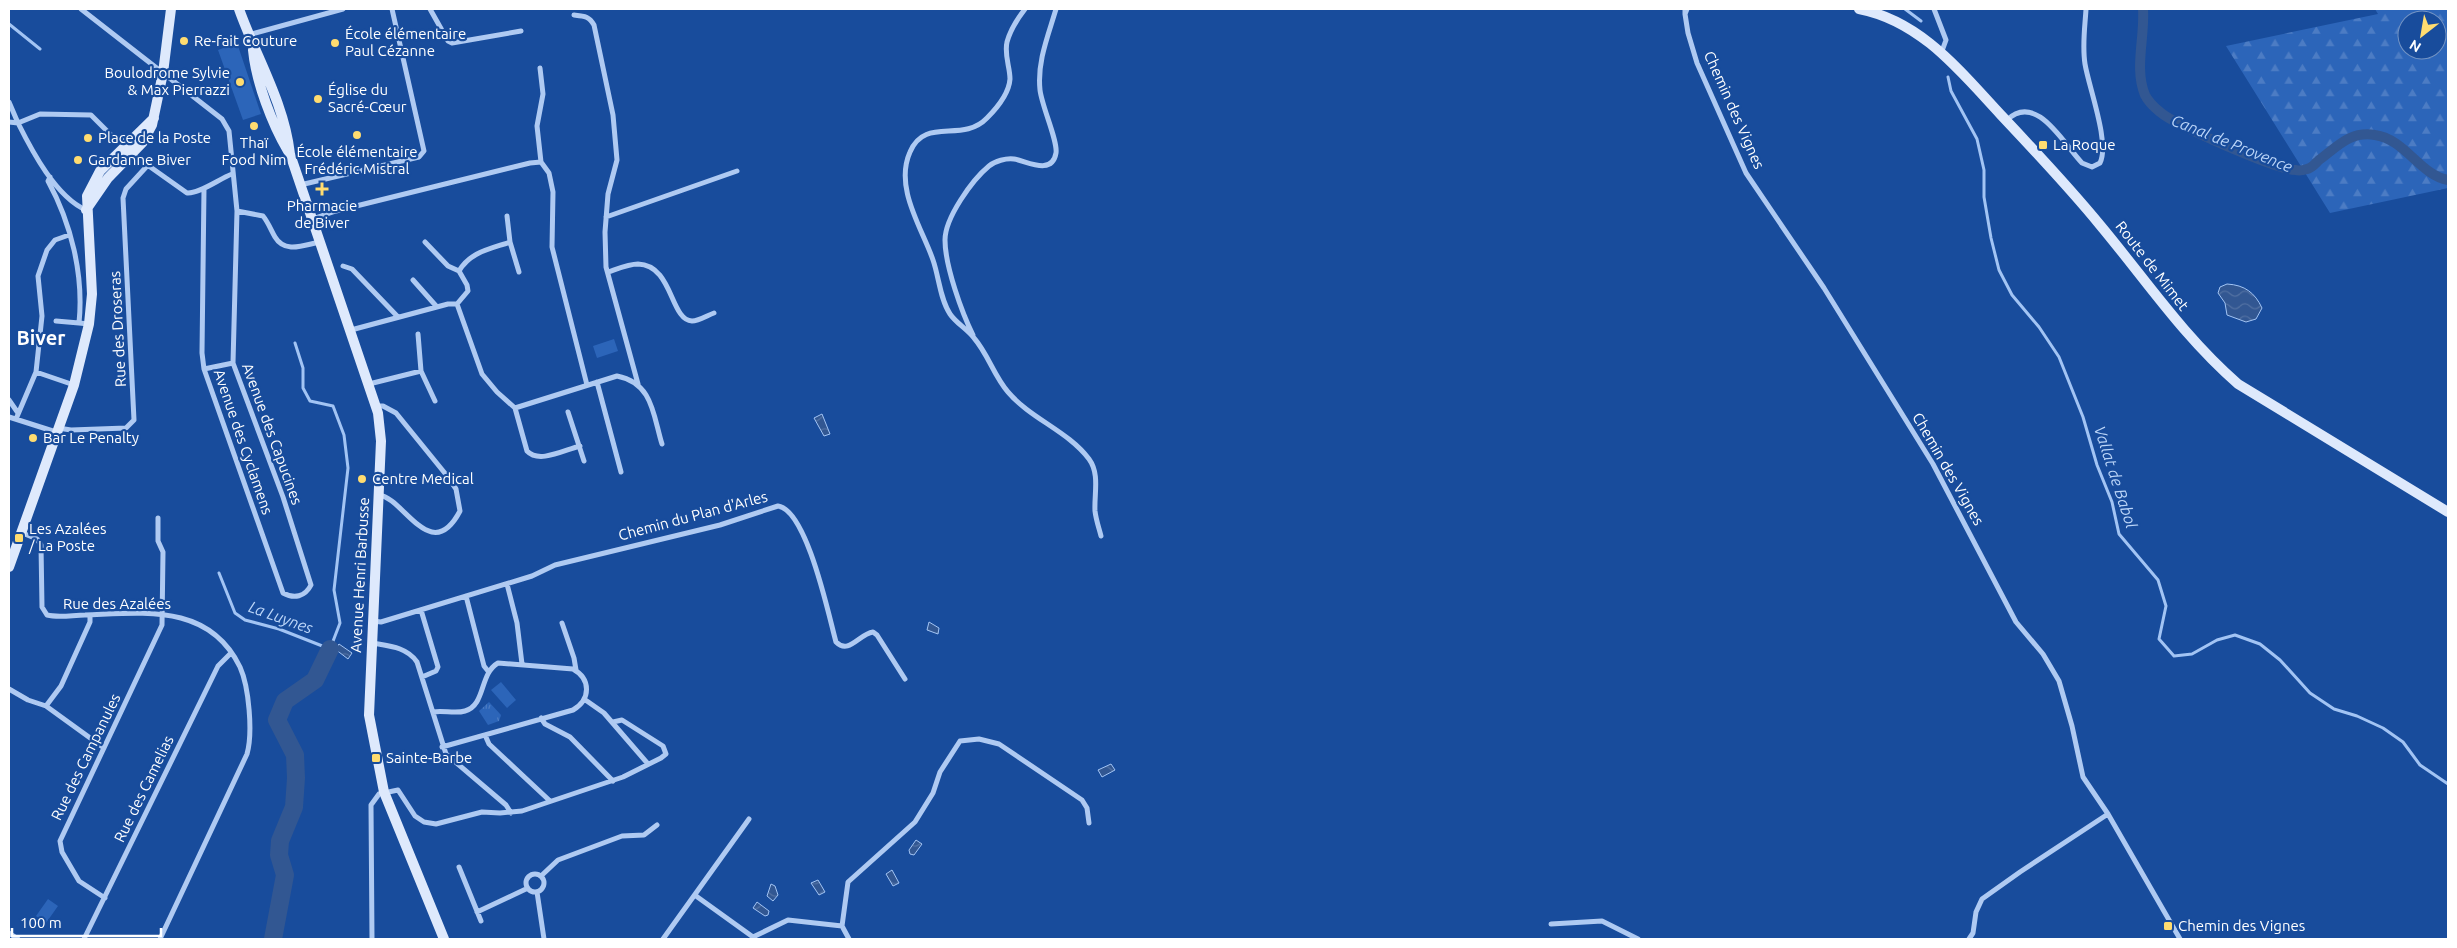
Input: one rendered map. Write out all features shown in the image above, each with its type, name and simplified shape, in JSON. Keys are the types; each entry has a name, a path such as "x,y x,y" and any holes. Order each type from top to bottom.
{"main road":[{"path":"86,210 108,178 148,135 154,118 163,73 171,9"},
{"name":"Avenue Henri Barbusse","path":"239,9 252,46 262,61 285,125 290,154 351,330 381,427 369,715 384,792 444,939"},
{"name":"Route de Mimet","path":"1859,9 1900,24 1942,51 2100,224 2166,310 2217,365 2238,384 2448,512"},
{"path":"9,567 74,385 84,323 92,294 86,210 87,196 100,171 154,118"}],"street":[{"name":"Avenue des Capucines","path":"81,9 222,119 229,131 237,211 232,363 276,480 311,585 308,592 299,596"},
{"path":"248,35 343,9"},
{"path":"300,185 419,157 424,151 392,9"},
{"path":"430,9 448,41 452,43 521,31"},
{"path":"974,338 950,314 943,297 933,260 911,205 906,178 909,154 916,142 924,135 937,131 966,131 987,118 1007,93 1010,80 1007,42 1025,9"},
{"path":"1056,9 1040,67 1040,91 1047,120 1055,141 1056,154 1050,163 1042,167 1013,159 1001,160 990,166 970,186 952,216 945,240 963,314 974,338 1007,392 1024,408 1073,443 1090,460 1096,480 1095,510 1101,536"},
{"path":"1934,9 1946,40 1942,51"},
{"path":"2006,121 2024,110 2036,113 2082,163 2092,166 2100,163 2103,155 2100,120 2092,100 2083,42 2086,9"},
{"name":"Chemin des Vignes","path":"1686,11 1688,33 1697,63 1746,174 1824,288 1933,464 2016,622 2043,654 2059,681 2072,726 2083,777 2108,814 2180,939"},
{"path":"574,15 585,16 591,19 594,25 613,115 617,160 610,181 606,217 605,248 608,272 638,384 648,396 662,444"},
{"path":"540,68 543,94 537,126 541,162 550,173 553,192 552,247 587,384"},
{"path":"9,102 35,157 50,177 75,204 86,210"},
{"path":"9,122 18,123 40,114 91,116 114,138 123,142 131,142"},
{"path":"132,154 188,193 194,194 232,174"},
{"path":"311,219 336,210 503,169 541,162"},
{"name":"Rue des Droseras","path":"9,417 17,416 57,430 126,428 134,420 123,198 126,189 148,165"},
{"path":"606,217 737,171"},
{"path":"50,177 48,182 63,211 69,235 80,287 84,323 56,321"},
{"name":"Avenue des Cyclamens","path":"204,189 202,353 204,369 283,593 290,596 299,596"},
{"path":"237,211 263,216 278,242 283,246 296,247 320,242"},
{"path":"507,216 510,242 519,272"},
{"path":"17,416 36,372 42,316 38,276 47,250 55,240 69,235"},
{"path":"351,330 437,307 457,304 468,291 459,271 448,266 425,242"},
{"path":"459,271 471,256 510,242"},
{"path":"608,272 638,264 648,266 659,274 667,284 681,315 686,319 692,321 714,312"},
{"path":"343,266 352,269 398,317"},
{"path":"413,280 437,307"},
{"path":"457,304 482,374 496,392 515,408 527,451 530,454 541,457 580,446"},
{"path":"418,334 421,371 435,401"},
{"path":"204,369 232,363"},
{"path":"369,384 421,371"},
{"path":"36,372 74,385"},
{"path":"515,408 617,376 638,384"},
{"path":"597,382 621,472"},
{"path":"9,400 17,416"},
{"path":"376,406 383,406 396,413 442,470 456,489 460,501 460,511 451,525 437,531 427,531 416,525 391,499 379,496"},
{"path":"568,412 584,461"},
{"name":"Chemin du Plan d'Arles","path":"373,621 380,622 507,584 532,576 555,565 720,525 782,506 788,511 812,551 836,642 840,646 848,647 868,633 873,632 877,635 905,679"},
{"name":"Rue des Campanules","path":"105,898 79,881 62,852 60,841 162,625 163,552 158,541 158,518"},
{"name":"Rue des Azalées","path":"20,532 37,539 41,544 42,607 44,612 52,616 163,614 188,619 202,625 213,633 238,663 247,684 249,748 160,939"},
{"path":"507,584 517,623 522,664"},
{"path":"466,596 484,666 488,671"},
{"path":"421,610 438,668 436,671 422,677"},
{"path":"46,706 61,686 90,622 90,615"},
{"path":"442,747 573,710 580,706 588,690 586,682 576,670 574,658 562,623"},
{"path":"372,643 402,649 414,656 433,712 442,747 451,759 506,805 512,813"},
{"name":"Rue des Camelias","path":"84,939 218,666 231,653"},
{"path":"433,712 459,712 472,708 480,697 488,671 498,663 563,667 576,670"},
{"path":"9,689 28,700 46,706 104,748"},
{"path":"584,699 596,706 613,722 648,764"},
{"path":"541,718 545,724 570,737 613,781"},
{"path":"372,939 372,805 375,798 384,792 398,790 414,816 429,824 482,812 512,813 613,781 664,756 667,751 665,748 622,720 613,722"},
{"path":"485,735 489,744 550,801"},
{"path":"849,939 842,926 848,882 915,822 932,793 940,772 960,741 979,739 999,744 1082,800 1087,808 1089,823"},
{"path":"1969,939 1973,933 1976,912 1982,899 2108,814"},
{"path":"663,939 696,896 749,819"},
{"path":"541,876 558,860 622,836 649,833 657,825"},
{"path":"459,867 481,921"},
{"path":"536,874 541,876 544,881 544,887 537,892 532,892 528,888 526,881 530,876 536,874"},
{"path":"477,912 528,888"},
{"path":"537,892 544,939"},
{"path":"696,896 753,938 788,920 842,926"},
{"path":"1551,924 1602,921 1638,939"},
{"path":"9,933 18,939"}],"green space":[{"path":"2375,9 2448,9 2448,188 2330,213 2226,46 2378,14"},
{"name":"Boulodrome Sylvie & Max Pierrazzi","path":"237,43 261,114 243,120 218,50"},
{"path":"614,339 618,351 597,358 593,346"},
{"path":"501,682 516,700 507,708 491,690"},
{"path":"489,702 501,715 499,721 488,725 479,711"},
{"path":"48,899 58,906 46,923 36,916"}],"water":[{"path":"2227,284 2239,286 2253,294 2262,308 2256,319 2246,322 2227,315 2225,303 2218,293 2220,287"},
{"path":"822,414 830,434 824,436 814,418"},
{"path":"929,622 939,628 938,634 927,630"},
{"path":"339,644 352,653 348,659 335,649"},
{"path":"1111,764 1115,770 1102,777 1098,770"},
{"path":"916,840 922,844 914,855 910,854 909,850"},
{"path":"892,870 899,883 893,886 886,874"},
{"path":"818,880 825,892 819,895 811,883"},
{"path":"771,884 775,886 778,895 773,901 767,896"},
{"path":"757,902 769,911 768,915 765,916 753,908"}],"waterway":[{"name":"Vallat de Babol","path":"1905,9 1921,21"},
{"name":"Canal de Provence","path":"2143,9 2140,74 2145,95 2160,112 2185,127 2269,163 2299,170 2310,168 2351,137 2366,134 2375,135 2395,143 2429,171 2438,177 2448,180"},
{"name":"La Luynes","path":"9,24 40,49"},
{"name":"Vallat de Babol","path":"1948,77 1951,91 1977,139 1984,170 1984,197 1999,270 2012,295 2039,327 2059,357 2083,417 2097,465 2112,502 2119,534 2158,580 2166,606 2159,639 2174,656 2192,654 2217,640 2235,635 2260,644 2280,660 2310,693 2334,709 2357,716 2383,728 2403,742 2420,765 2448,784"},
{"path":"219,573 235,613 245,620 279,629 330,649 340,623 334,590 348,468 344,435 333,406 310,401 303,388 303,368 295,343"},
{"path":"273,939 285,875 279,855 280,841 294,807 296,778 295,755 277,720 285,701 315,680 330,649"}],"place":[{"name":"Re-fait Couture","path":"184,41"},
{"name":"École élémentaire Paul Cézanne","path":"335,43"},
{"name":"Boulodrome Sylvie & Max Pierrazzi","path":"240,82"},
{"name":"Église du Sacré-Cœur","path":"318,99"},
{"name":"Thaï Food Nim","path":"254,126"},
{"name":"École élémentaire Frédéric Mistral","path":"357,135"},
{"name":"Place de la Poste","path":"88,138"},
{"name":"La Roque","path":"2043,145"},
{"name":"Gardanne Biver","path":"78,160"},
{"name":"Pharmacie de Biver","path":"322,189"},
{"name":"Bar Le Penalty","path":"33,438"},
{"name":"Centre Medical","path":"362,479"},
{"name":"Les Azalées / La Poste","path":"19,538"},
{"name":"Sainte-Barbe","path":"376,758"},
{"name":"Chemin des Vignes","path":"2168,926"}],"district":[{"name":"Biver","path":"41,338"}]}
